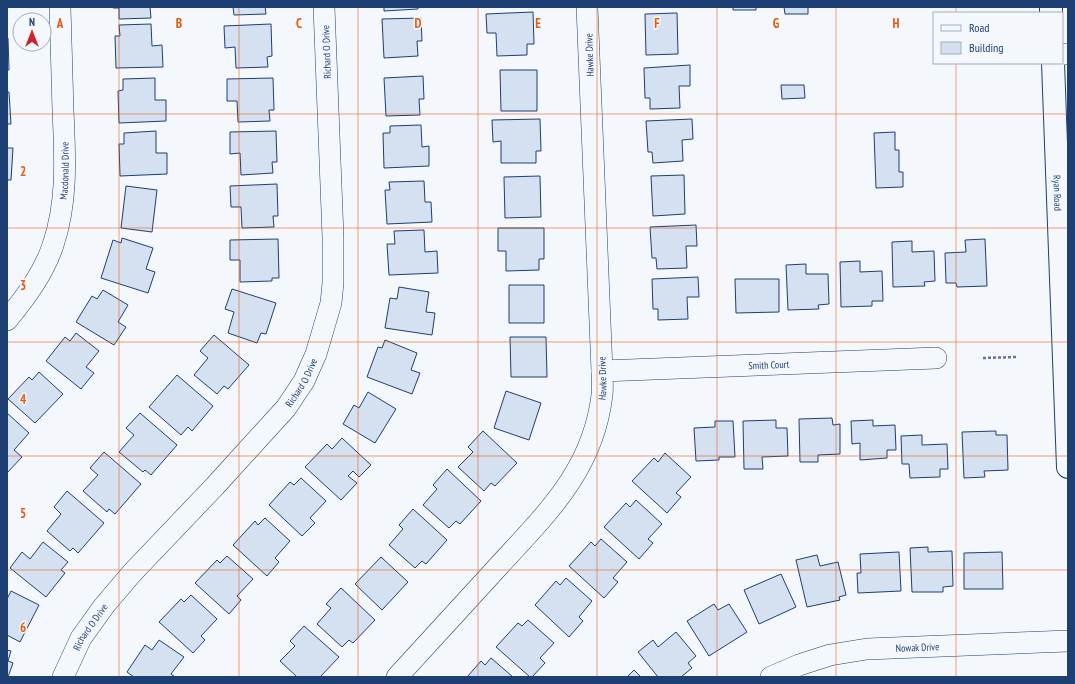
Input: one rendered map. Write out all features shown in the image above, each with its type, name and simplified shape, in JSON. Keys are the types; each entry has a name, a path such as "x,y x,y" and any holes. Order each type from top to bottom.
{"main road":[{"name":"Ryan Road","path":"1053,64 1068,467"}],"street":[{"name":"Macdonald Drive","path":"7,320 22,302 42,269 53,246 60,222 65,188 60,7"},
{"name":"Richard O Drive","path":"63,677 81,638 104,606 132,573 215,486 286,408 304,381 316,354 328,316 333,283 333,237 324,7"},
{"name":"Hawke Drive","path":"397,677 544,518 567,489 585,457 595,429 602,394 602,371 587,7"},
{"name":"Smith Court","path":"602,371 936,358"},
{"name":"Nowak Drive","path":"771,677 799,665 830,655 867,649 1068,641"}],"path":[{"path":"983,358 1016,357"}],"building":[{"path":"113,7 150,7 151,18 119,19 119,8"},
{"path":"233,7 265,7 266,14 234,15"},
{"path":"384,7 418,7 418,9 384,11"},
{"path":"733,7 756,7 756,10 733,10"},
{"path":"784,7 808,7 808,14 785,14"},
{"path":"533,12 534,44 527,44 527,55 497,56 496,33 487,33 486,14"},
{"path":"677,13 678,54 646,55 645,14"},
{"path":"421,18 422,41 417,41 418,56 384,58 382,19"},
{"path":"151,24 152,46 162,45 163,67 116,68 115,36 120,36 119,25"},
{"path":"271,24 272,56 267,57 268,67 236,68 235,47 225,48 224,26"},
{"path":"8,38 9,70 7,70"},
{"path":"690,65 690,86 679,86 680,108 650,109 650,98 645,98 644,68"},
{"path":"500,70 537,70 537,111 501,111"},
{"path":"423,76 424,99 419,99 420,115 386,116 384,78"},
{"path":"155,78 155,100 166,100 166,121 119,123 118,91 123,90 123,79"},
{"path":"273,78 274,110 269,110 270,121 238,122 237,101 227,101 227,79"},
{"path":"781,85 804,85 805,98 782,99"},
{"path":"7,92 9,92 11,124 7,124"},
{"path":"540,119 541,151 536,151 536,163 501,163 501,141 493,142 492,120"},
{"path":"692,119 693,139 682,140 683,161 653,163 652,152 648,152 646,121"},
{"path":"421,125 422,147 429,146 429,166 384,168 383,133 390,133 390,126"},
{"path":"156,131 156,153 167,153 167,174 120,176 119,144 124,144 124,133"},
{"path":"276,131 277,162 272,162 273,173 241,175 240,153 230,154 230,132"},
{"path":"895,132 895,150 899,150 899,172 903,172 903,187 876,188 874,133"},
{"path":"7,148 13,148 11,180 7,180"},
{"path":"684,175 685,214 653,216 651,176"},
{"path":"540,176 541,217 505,218 504,177"},
{"path":"424,181 425,202 431,202 432,222 387,224 385,190 390,190 389,182"},
{"path":"277,184 278,216 273,216 274,227 242,228 241,207 231,207 230,186"},
{"path":"126,186 157,190 152,232 121,228"},
{"path":"696,225 697,246 686,246 687,268 657,269 656,258 652,258 650,227"},
{"path":"498,228 544,228 544,259 539,259 539,270 506,271 506,251 498,251"},
{"path":"424,230 425,252 437,251 438,273 389,275 387,244 395,244 394,231"},
{"path":"122,238 153,248 146,269 155,272 148,293 101,278 113,240 121,243"},
{"path":"278,239 279,278 272,278 272,281 240,282 240,260 230,260 230,240"},
{"path":"985,239 987,286 957,287 956,283 946,283 945,253 966,252 965,240"},
{"path":"912,241 912,252 934,251 935,281 924,282 925,286 893,287 892,242"},
{"path":"860,261 860,272 882,271 883,301 872,301 872,306 841,307 840,262"},
{"path":"806,264 806,274 828,274 829,304 818,305 819,309 788,310 786,265"},
{"path":"698,277 699,297 687,297 688,319 658,320 658,309 653,309 652,279"},
{"path":"735,279 779,279 779,312 736,313"},
{"path":"509,285 544,285 544,323 509,323"},
{"path":"399,287 429,292 426,312 435,313 432,335 385,328 390,298 397,299"},
{"path":"232,289 276,303 266,334 261,333 257,343 228,333 234,312 225,309"},
{"path":"103,290 128,305 118,322 126,327 114,345 76,322 92,296 97,299"},
{"path":"76,333 99,351 86,367 94,373 81,389 46,361 65,337 70,341"},
{"path":"214,335 249,365 228,389 224,386 217,394 194,375 208,358 200,351"},
{"path":"510,337 546,337 547,377 511,377"},
{"path":"385,340 417,353 411,370 420,373 412,394 367,377 378,347 382,348"},
{"path":"39,372 63,394 35,423 8,399 29,377 32,380"},
{"path":"177,375 213,406 192,431 188,427 181,435 149,407"},
{"path":"506,391 541,403 529,440 494,428"},
{"path":"368,392 396,409 375,443 343,424 354,405 359,408"},
{"path":"7,413 29,433 14,450 22,457 7,473"},
{"path":"140,413 177,445 151,475 145,470 143,472 119,452 134,435 126,428"},
{"path":"832,418 833,425 840,424 840,454 818,455 818,462 800,462 799,419"},
{"path":"776,420 776,428 787,428 788,456 762,457 763,469 744,469 743,421"},
{"path":"873,420 873,426 895,425 896,450 887,450 887,458 860,460 860,443 852,444 851,421"},
{"path":"715,421 733,421 735,457 719,457 719,460 696,461 694,428 715,427"},
{"path":"483,431 517,463 495,486 491,483 484,491 458,467 473,452 468,447"},
{"path":"996,431 996,435 1007,435 1008,470 984,471 985,477 964,478 962,432"},
{"path":"922,435 922,445 947,444 948,469 940,469 940,477 910,478 909,464 902,464 901,436"},
{"path":"342,438 371,465 359,477 353,471 348,476 357,483 341,500 305,467 327,444 332,449"},
{"path":"104,452 141,484 115,514 109,509 107,512 83,491 98,475 90,468"},
{"path":"665,453 691,477 676,493 681,497 667,513 632,481 654,458 658,462"},
{"path":"447,469 481,501 460,524 456,521 449,528 423,505 437,489 433,485"},
{"path":"301,478 326,501 310,518 315,523 302,536 269,505 290,482 294,485"},
{"path":"67,491 104,523 78,553 73,548 70,551 47,531 61,514 54,507"},
{"path":"636,500 662,524 648,539 653,543 639,559 604,527 626,503 630,507"},
{"path":"413,509 447,540 426,564 422,561 415,568 389,545 403,529 399,525"},
{"path":"265,518 290,541 275,558 279,562 267,576 233,545 255,521 258,525"},
{"path":"601,539 627,562 613,578 618,582 604,598 569,566 591,542 595,546"},
{"path":"43,542 68,562 61,570 65,573 46,597 10,568 22,552 30,559"},
{"path":"928,547 928,552 952,551 953,586 943,587 943,592 912,592 910,548"},
{"path":"899,552 901,591 858,593 857,573 861,573 860,554"},
{"path":"1002,552 1003,589 964,589 964,553"},
{"path":"817,555 820,566 838,562 846,595 839,597 840,600 807,607 796,560"},
{"path":"227,556 253,579 237,596 241,600 229,614 195,583 217,560 220,563"},
{"path":"381,557 408,582 382,610 355,584"},
{"path":"781,574 796,607 759,624 744,590"},
{"path":"566,578 592,601 579,617 583,621 569,637 535,605 556,581 560,585"},
{"path":"341,588 375,620 353,643 349,640 342,647 317,624 331,608 326,604"},
{"path":"11,591 39,605 20,642 7,635 7,599"},
{"path":"191,595 217,619 201,636 205,640 193,653 159,622 181,599 184,602"},
{"path":"714,604 718,610 729,604 747,632 709,656 687,621"},
{"path":"528,620 554,643 540,658 545,663 532,677 530,677 496,647 518,623 522,626"},
{"path":"304,626 339,657 320,677 297,677 280,661 295,646 290,641"},
{"path":"676,632 696,656 688,663 692,668 681,677 658,677 638,652 653,640 658,647"},
{"path":"159,640 184,657 171,674 175,677 134,677 127,672 145,645 152,650"},
{"path":"7,650 11,651 8,661 13,663 8,677 7,677"},
{"path":"491,658 513,677 467,677 481,661 485,665"},
{"path":"634,670 641,677 627,677"}]}
